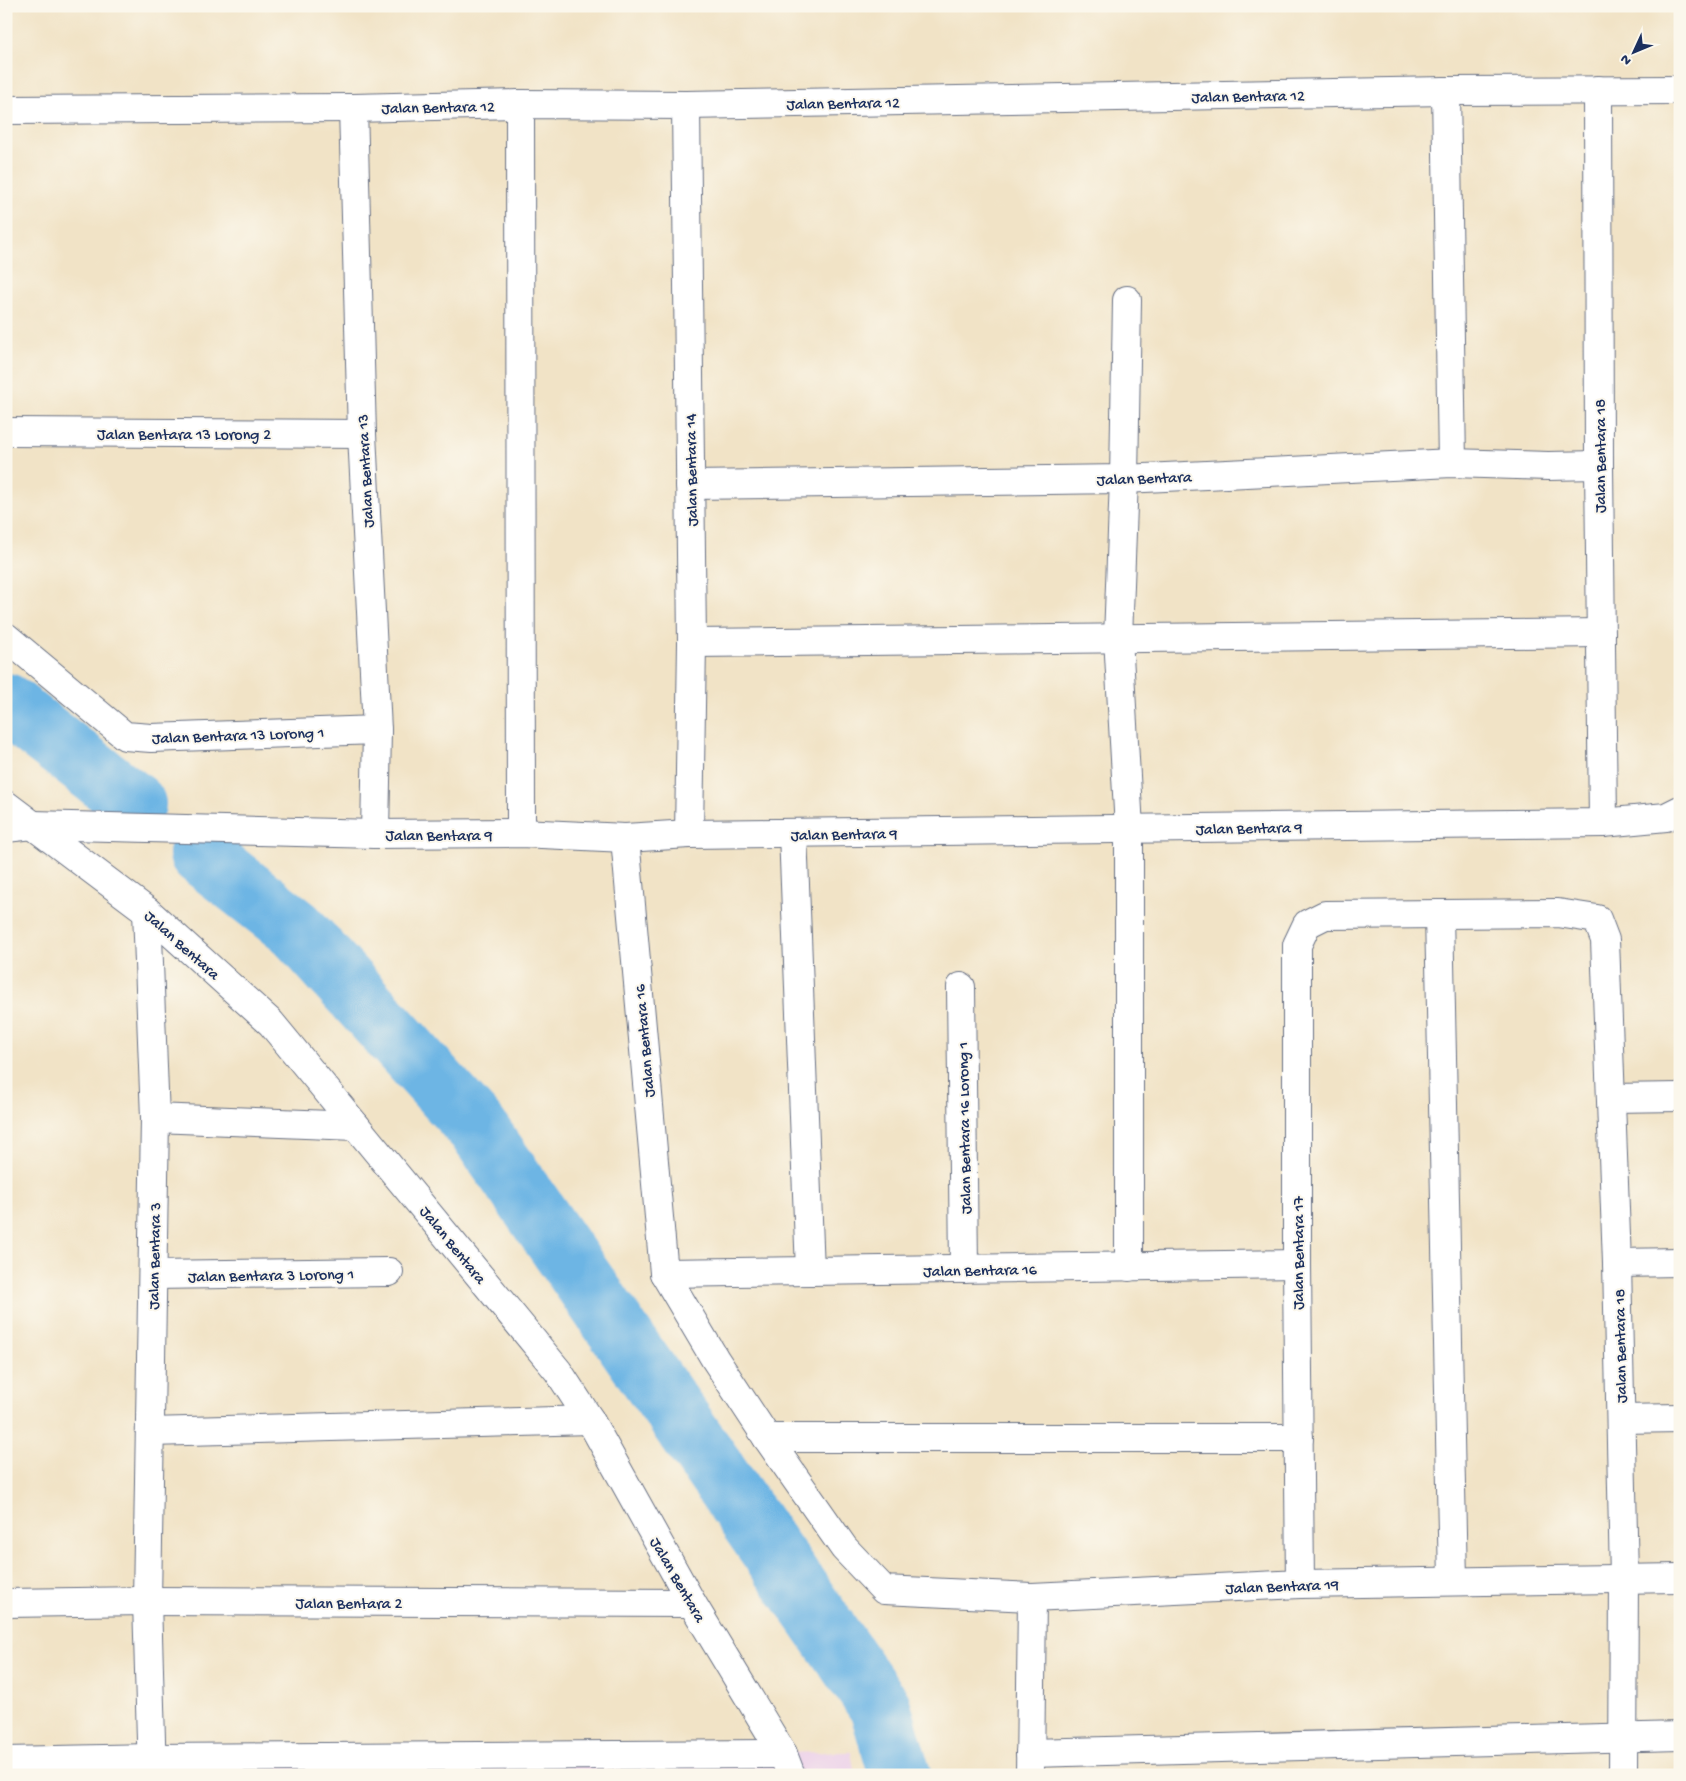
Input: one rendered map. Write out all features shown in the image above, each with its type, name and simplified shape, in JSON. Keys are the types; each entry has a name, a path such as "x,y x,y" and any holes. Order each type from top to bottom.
{"street":[{"name":"Jalan Bentara 18","path":"1598,90 1598,466 1603,822"},
{"name":"Jalan Bentara 12","path":"6,110 354,108 520,104 686,105 1446,91 1680,90"},
{"path":"1446,91 1452,463"},
{"path":"520,104 521,834"},
{"name":"Jalan Bentara 14","path":"686,105 692,643 689,834"},
{"name":"Jalan Bentara 13","path":"354,108 362,434 377,730 376,834"},
{"path":"1127,300 1124,479 1118,638 1129,828 1129,1267"},
{"name":"Jalan Bentara 13 Lorong 2","path":"6,432 362,434"},
{"name":"Jalan Bentara","path":"690,485 1124,479 1452,463 1598,466"},
{"path":"692,643 1601,633"},
{"name":"Jalan Bentara 13 Lorong 1","path":"6,637 125,736 151,738 377,730"},
{"name":"Jalan Bentara","path":"6,805 147,911 271,1023 558,1371 590,1420 692,1603 787,1765"},
{"name":"Jalan Bentara 9","path":"6,828 33,826 376,834 521,834 625,838 689,834 1603,822 1666,817 1680,810"},
{"path":"793,833 810,1271"},
{"name":"Jalan Bentara 16","path":"625,838 664,1273 715,1359 766,1438 844,1548 884,1590"},
{"name":"Jalan Bentara 3","path":"147,911 155,1118 148,1601 152,1766"},
{"name":"Jalan Bentara 18","path":"1439,914 1558,913 1597,919 1605,940 1621,1419 1624,1578 1623,1775"},
{"path":"1439,914 1452,1582"},
{"name":"Jalan Bentara 17","path":"1300,1584 1297,946 1307,924 1325,915 1439,914"},
{"name":"Jalan Bentara 16 Lorong 1","path":"961,987 964,1269"},
{"path":"1611,1098 1680,1097"},
{"path":"155,1118 356,1126"},
{"path":"1617,1263 1680,1262"},
{"name":"Jalan Bentara 16","path":"664,1273 1297,1264"},
{"name":"Jalan Bentara 3 Lorong 1","path":"152,1275 388,1272"},
{"path":"1621,1419 1680,1418"},
{"path":"150,1432 590,1420"},
{"path":"766,1438 1299,1438"},
{"name":"Jalan Bentara 19","path":"884,1590 1032,1597 1300,1584 1680,1578"},
{"path":"1032,1597 1030,1764 1680,1736"},
{"name":"Jalan Bentara 2","path":"6,1603 148,1601 692,1603"},
{"path":"6,1761 152,1766 787,1765"}],"shaded area":[{"path":"851,1752 855,1775 6,1775 6,1760"}],"waterway":[{"path":"6,704 135,804"},
{"path":"200,854 296,929 477,1128 880,1707 900,1775"}]}
